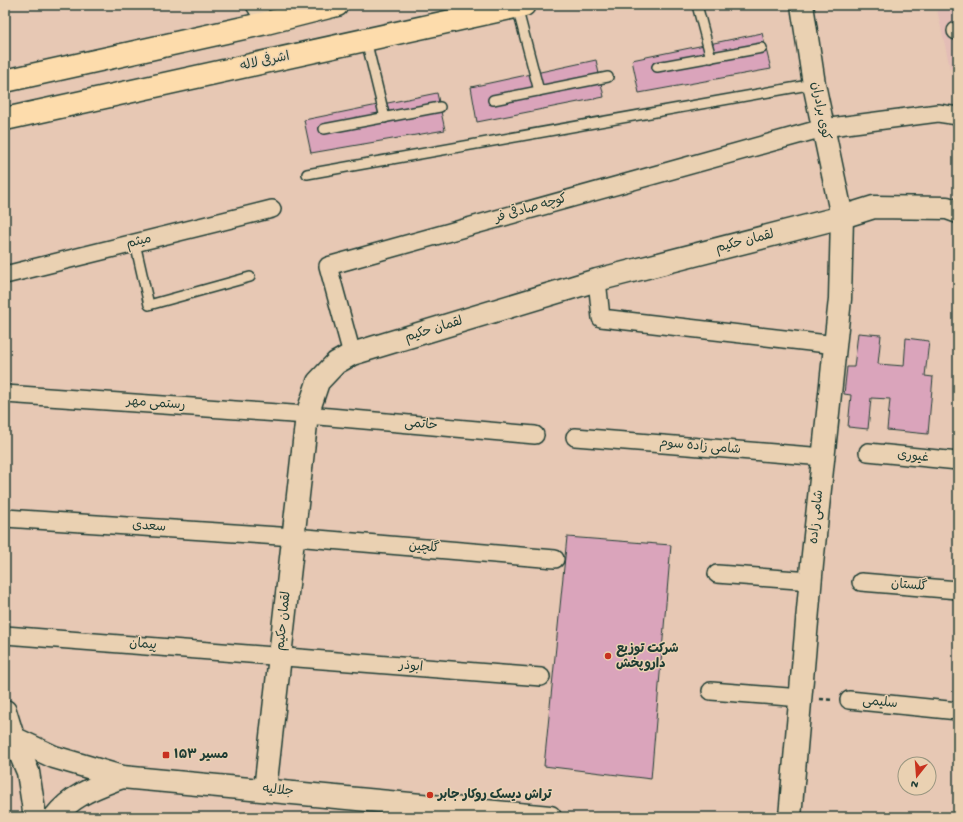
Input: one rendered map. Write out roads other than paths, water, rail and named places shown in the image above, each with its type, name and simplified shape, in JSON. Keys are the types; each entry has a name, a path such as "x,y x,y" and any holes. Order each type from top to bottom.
{"main road":[{"path":"5,82 261,14 337,5"},
{"name":"اشرفی لاله","path":"5,119 520,6"}],"street":[{"name":"کوی برادران","path":"802,5 814,84 842,217"},
{"path":"823,128 938,113 958,116"},
{"name":"کوچه صادقی فر","path":"352,354 328,266 823,128"},
{"name":"لقمان حکیم","path":"265,790 307,415 318,382 336,363 352,354 597,280 842,217 874,207 947,208 958,212"},
{"name":"میثم","path":"5,275 272,209"},
{"name":"شامی زاده","path":"790,817 811,581 840,299 842,217"},
{"path":"597,280 601,318 836,345"},
{"name":"رستمی مهر","path":"5,394 307,415"},
{"name":"حاتمی","path":"307,415 535,435"},
{"name":"شامی زاده سوم","path":"576,437 824,457"},
{"name":"غیوری","path":"868,452 958,461"},
{"name":"سعدی","path":"5,518 294,537"},
{"name":"گلچین","path":"294,537 555,558"},
{"path":"717,574 811,581"},
{"name":"گلستان","path":"861,582 958,590"},
{"name":"پیمان","path":"5,635 280,656"},
{"name":"ابوذر","path":"280,656 541,677"},
{"path":"711,692 801,698"},
{"name":"سلیمی","path":"849,700 958,711"},
{"path":"5,710 9,736 28,772 35,817"},
{"name":"جلالیه","path":"9,736 54,758 122,777 550,817"},
{"path":"55,817 64,806 87,790 122,777"}],"lane":[{"path":"697,5 711,58"},
{"path":"520,6 539,91"},
{"path":"366,40 385,118"},
{"path":"657,67 762,48"},
{"path":"493,100 608,77"},
{"path":"307,174 814,84"},
{"path":"324,129 440,107"},
{"path":"135,243 149,305 250,278"}],"place":[{"name":"شرکت توزیع داروپخش","path":"608,656"},
{"name":"مسیر ۱۵۳","path":"166,755"},
{"name":"تراش دیسک روکار جابر","path":"430,795"}]}
